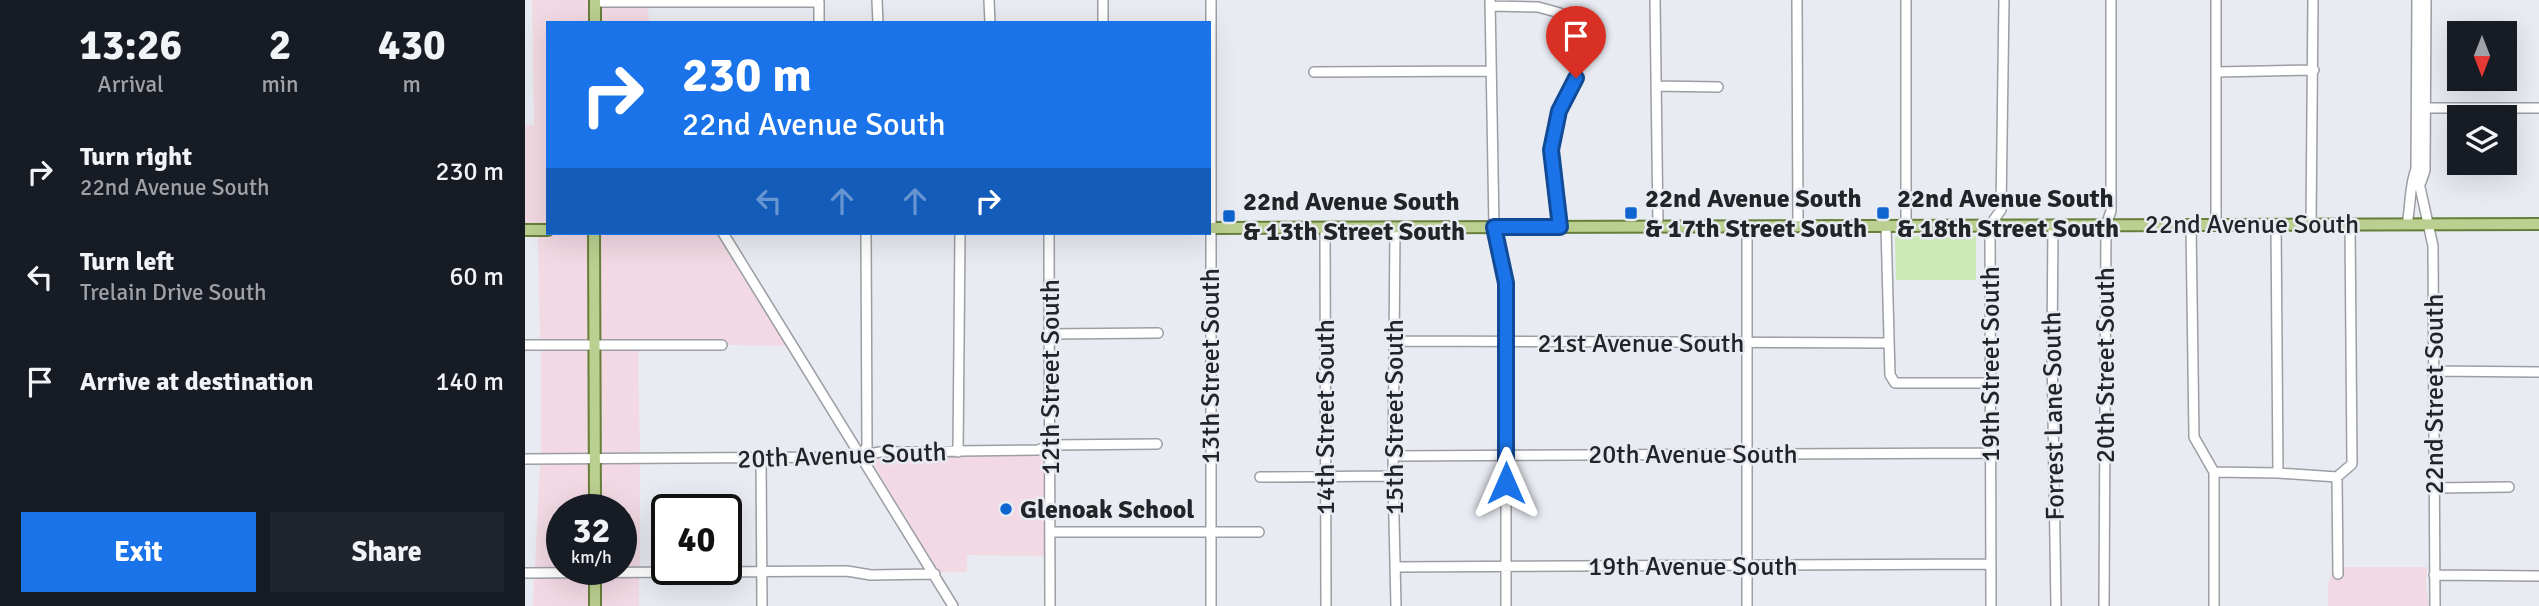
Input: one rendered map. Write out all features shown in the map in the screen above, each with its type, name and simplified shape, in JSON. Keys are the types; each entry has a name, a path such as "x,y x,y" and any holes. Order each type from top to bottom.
{"main road":[{"path":"595,1 595,21"},
{"name":"22nd Avenue South","path":"1211,228 2539,223"},
{"path":"525,230 546,230"},
{"path":"594,235 595,494"},
{"path":"595,585 595,606"}],"street":[{"path":"877,0 878,21"},
{"path":"989,0 990,21"},
{"path":"1103,0 1103,21"},
{"name":"13th Street South","path":"1211,0 1211,21"},
{"path":"1655,0 1658,227"},
{"path":"1797,0 1798,226"},
{"path":"1906,0 1906,226"},
{"name":"19th Street South","path":"1991,606 1990,225 2001,210 2004,0"},
{"name":"20th Street South","path":"2104,606 2106,225 2111,211 2111,0"},
{"path":"2216,0 2216,225"},
{"path":"2311,224 2313,0"},
{"name":"22nd Street South","path":"2417,0 2425,170 2420,183"},
{"name":"22nd Street South","path":"2426,0 2416,169 2433,246 2435,606"},
{"path":"595,1 819,2 819,21"},
{"path":"1506,606 1506,283 1494,227 1490,3 1538,7 1560,13 1574,30 1579,51 1576,78 1559,111 1551,150 1560,227"},
{"path":"2216,72 2314,70"},
{"path":"1314,72 1491,71"},
{"path":"1656,86 1718,87"},
{"path":"2421,108 2539,108"},
{"path":"2407,224 2410,184 2416,169"},
{"path":"2276,224 2278,473"},
{"path":"2214,472 2337,477 2352,464 2350,224"},
{"name":"Forrest Lane South","path":"2053,225 2056,606"},
{"path":"2191,225 2194,438 2214,472 2214,606"},
{"path":"1747,226 1747,606"},
{"path":"1886,226 1889,375 1895,383 1990,383"},
{"name":"14th Street South","path":"1325,228 1326,606"},
{"name":"15th Street South","path":"1395,228 1393,476 1397,606"},
{"path":"724,235 953,606"},
{"path":"862,455 867,446 866,235"},
{"path":"958,452 960,235"},
{"name":"12th Street South","path":"1049,235 1050,606"},
{"name":"13th Street South","path":"1210,235 1211,606"},
{"path":"1049,334 1158,333"},
{"name":"21st Avenue South","path":"1394,341 1889,343"},
{"path":"525,345 722,345"},
{"path":"2433,372 2539,372"},
{"name":"20th Avenue South","path":"525,459 853,457 880,452 1038,450 1051,445 1157,444"},
{"name":"20th Avenue South","path":"1395,456 1990,453"},
{"path":"761,458 762,606"},
{"path":"1260,477 1393,476"},
{"path":"2337,477 2338,574"},
{"path":"2434,488 2509,487"},
{"path":"1050,533 1259,532"},
{"name":"19th Avenue South","path":"1396,567 1991,564"},
{"path":"637,571 847,571 871,575 935,575"},
{"path":"525,573 546,572"},
{"path":"2434,575 2539,576"}],"shaded area":[{"path":"532,0 591,0 591,21 546,21 546,226 525,226 525,125 534,125"},
{"path":"599,6 648,6 649,21 599,21"},
{"path":"538,234 590,235 590,340 540,340"},
{"path":"598,235 720,235 789,346 726,345 726,341 598,340"},
{"path":"541,349 590,349 591,455 541,455"},
{"path":"598,349 638,349 640,454 599,455"},
{"path":"1047,451 1046,556 967,555 967,572 939,572 869,458 1038,455"},
{"path":"640,463 640,568 637,568 637,494 599,494 599,464"},
{"path":"540,464 591,464 591,494 546,494 546,568 535,568"},
{"path":"2334,566 2334,579 2342,578 2342,567 2427,567 2429,606 2328,606 2328,584"},
{"path":"534,577 546,577 546,585 591,585 591,606 533,606"},
{"path":"639,577 639,606 599,606 599,585 637,585"}],"green space":[{"path":"1895,236 1976,236 1976,280 1896,280"}],"place":[{"name":"22nd Avenue South & 17th Street South","path":"1631,213"},
{"name":"22nd Avenue South & 18th Street South","path":"1883,213"},
{"name":"22nd Avenue South & 13th Street South","path":"1229,216"},
{"name":"Glenoak School","path":"1006,509"}],"route":[{"path":"1506,483 1506,283 1494,227 1560,227 1551,150 1559,111 1576,78"}]}
